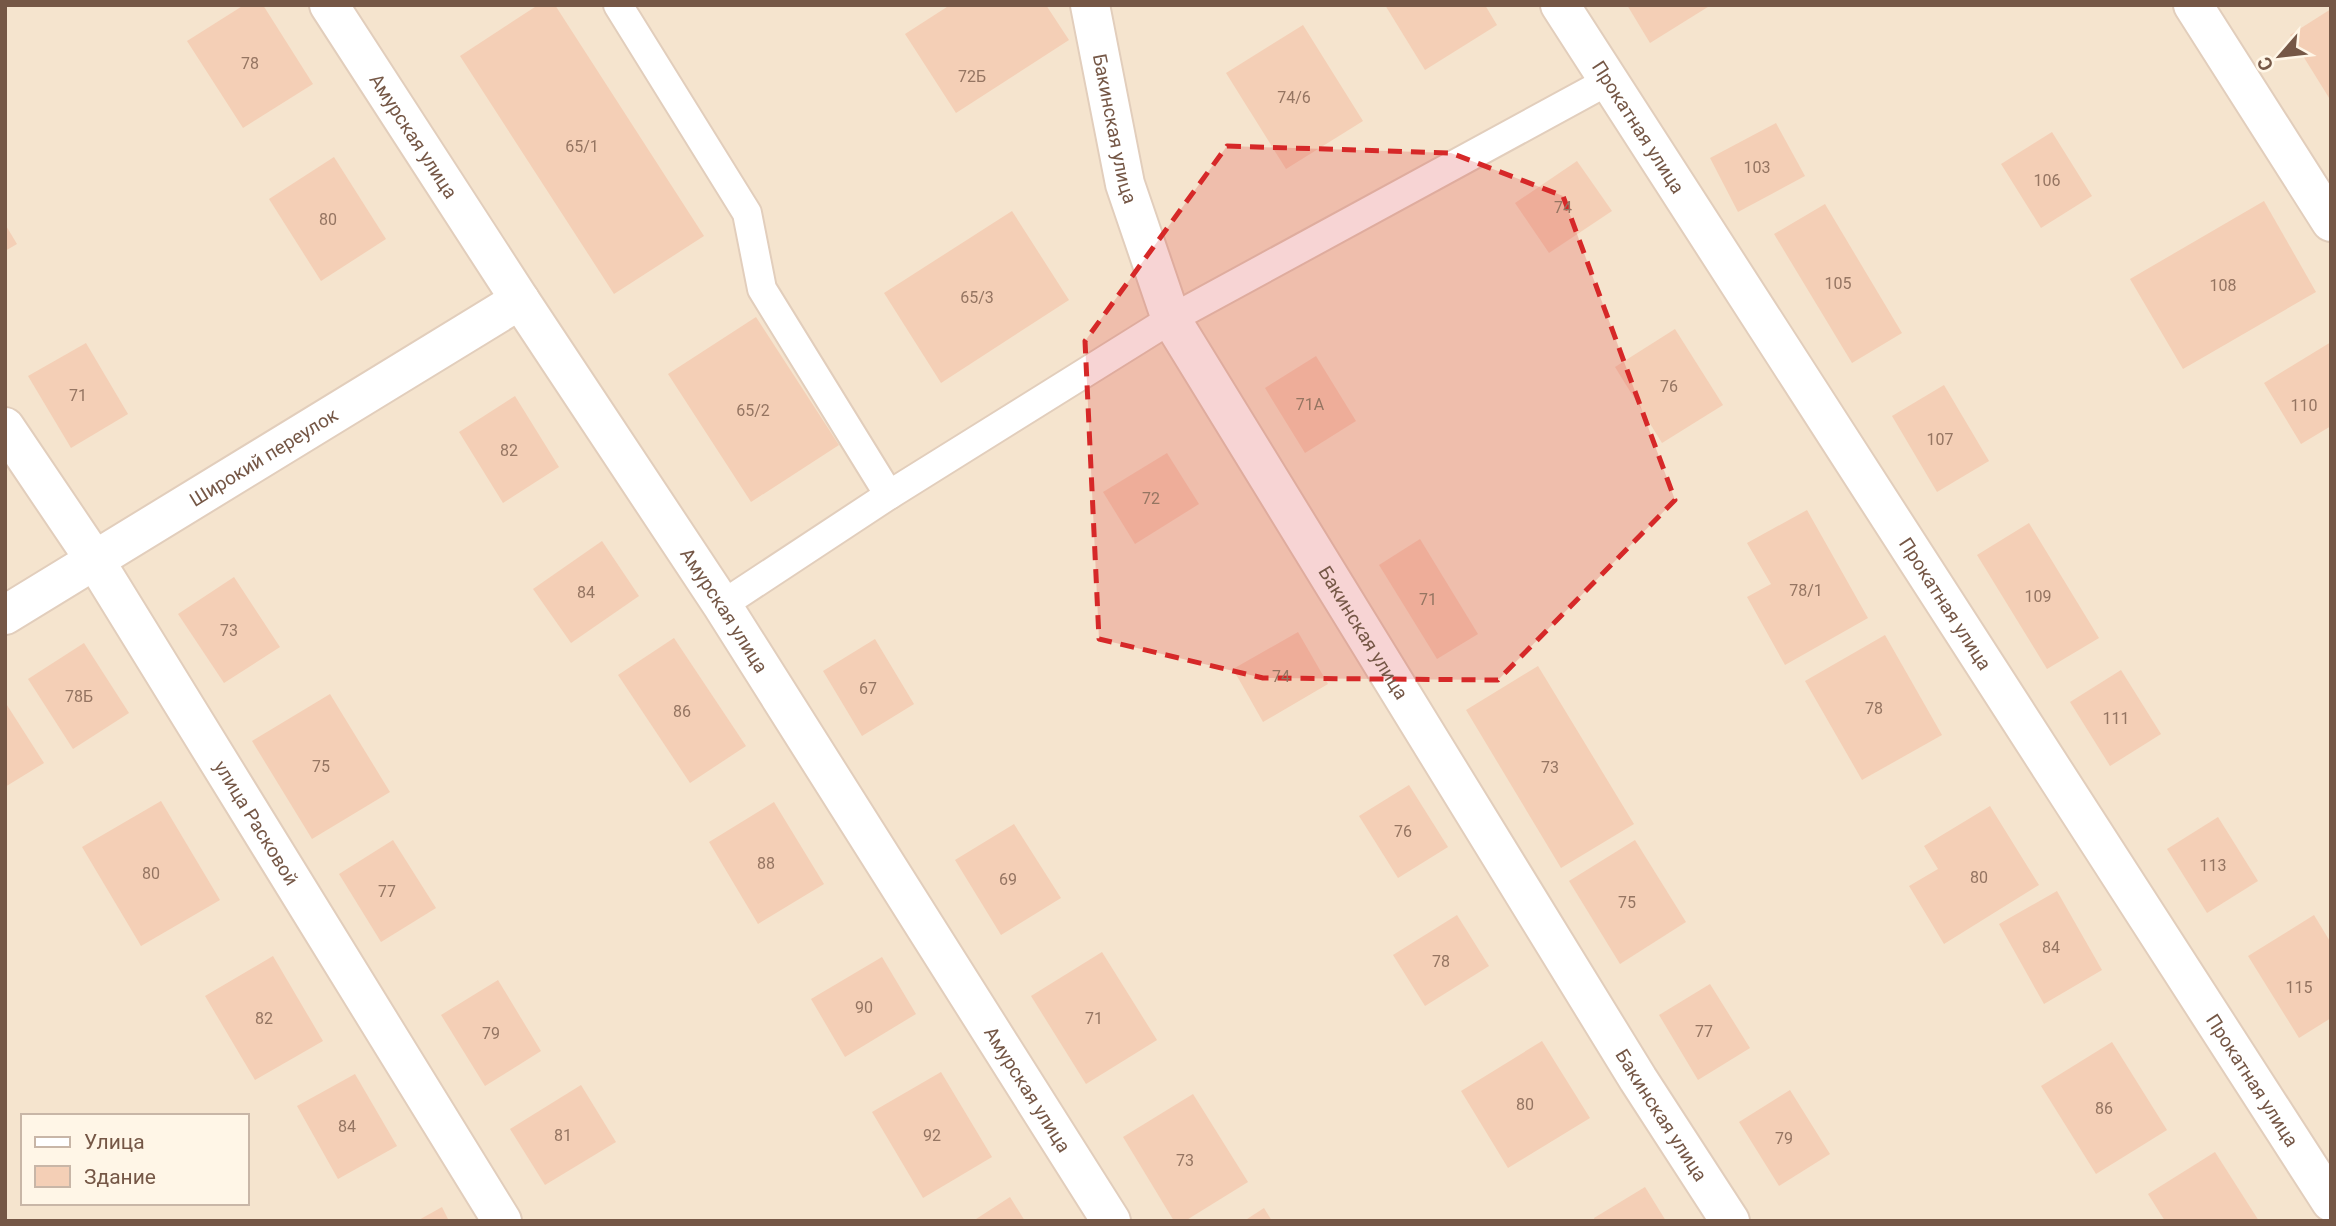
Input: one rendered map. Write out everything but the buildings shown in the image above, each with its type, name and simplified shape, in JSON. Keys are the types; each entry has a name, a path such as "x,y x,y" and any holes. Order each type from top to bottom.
{"street":[{"name":"Амурская улица","path":"330,5 520,300 722,605 1111,1221"},
{"name":"Бакинская улица","path":"1090,5 1125,184 1171,318 1637,1079 1730,1221"},
{"name":"Прокатная улица","path":"1560,5 2331,1202"},
{"path":"2193,5 2331,222"},
{"name":"Широкий переулок","path":"5,615 520,300"},
{"name":"улица Расковой","path":"5,427 94,559 502,1221"}],"lane":[{"path":"618,5 747,213 762,289 889,495"},
{"path":"722,605 889,495 1171,318 1608,81"}],"highlighted area":[{"path":"1227,146 1451,153 1563,196 1675,500 1498,680 1263,678 1099,639 1085,341"}],"shaded area":[{"path":"5,5 2331,5 2331,1221 5,1221"}]}
